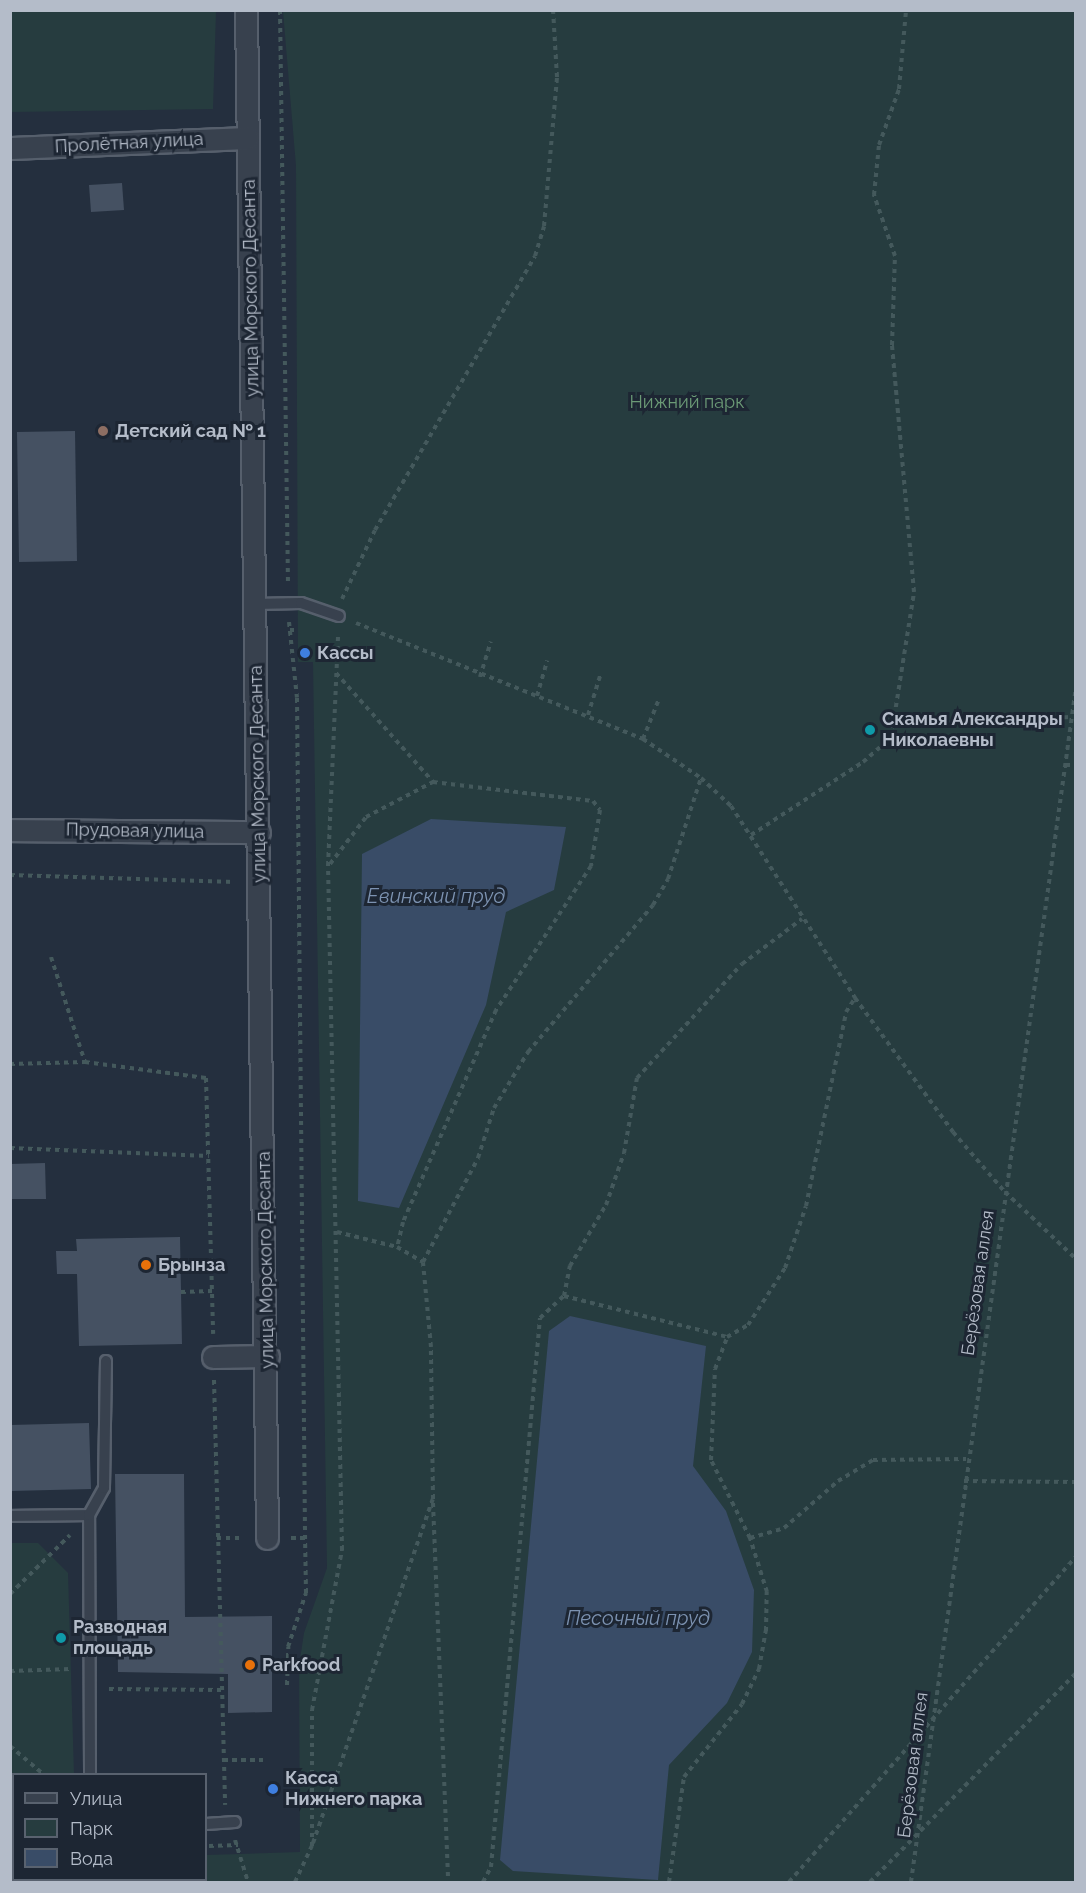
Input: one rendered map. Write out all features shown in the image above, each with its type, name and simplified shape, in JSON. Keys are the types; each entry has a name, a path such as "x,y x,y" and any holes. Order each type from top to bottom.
{"street":[{"name":"улица Морского Десанта","path":"246,10 268,1356 267,1538"},
{"name":"Пролётная улица","path":"10,148 248,138"},
{"name":"Прудовая улица","path":"10,830 259,832"},
{"path":"213,1357 268,1356"}],"lane":[{"path":"255,604 288,603 339,616"},
{"path":"90,1773 89,1515 104,1488 106,1361"},
{"path":"10,1516 89,1515"},
{"path":"207,1824 235,1822"}],"path":[{"path":"280,10 288,603 297,698 304,1424"},
{"path":"312,1846 312,1710 342,1550 328,866 340,602 375,530 535,256 544,226 557,77 553,10"},
{"path":"751,835 863,762 884,744 894,725 914,592 892,345 895,256 874,195 879,145 899,89 906,10"},
{"path":"339,616 480,676 588,715 643,739 701,778 731,806 855,998 1005,1192 1076,1259"},
{"path":"290,630 298,630"},
{"path":"480,676 491,642"},
{"path":"537,696 548,660"},
{"path":"336,672 433,782"},
{"path":"588,715 600,676"},
{"name":"Берёзовая аллея","path":"911,1882 966,1459 1076,687"},
{"path":"643,739 659,699"},
{"path":"894,725 1071,717"},
{"path":"1065,765 1076,765"},
{"path":"448,1882 423,1262 477,1158 494,1108 522,1061 653,905 668,879 701,778"},
{"path":"328,866 366,817 433,782 593,801 600,810 591,866 496,1010 403,1222 397,1247"},
{"path":"10,875 260,883"},
{"path":"483,1882 491,1867 540,1317 564,1296 570,1266 606,1205 624,1153 637,1078 742,964 802,919"},
{"path":"669,1882 684,1777 723,1734 759,1669 767,1592 750,1538 709,1447 716,1369 727,1337 748,1325 785,1268 807,1206 846,1012 855,998"},
{"path":"10,1064 85,1062"},
{"path":"10,1148 209,1156"},
{"path":"337,1232 397,1247 423,1262"},
{"path":"181,1292 212,1291"},
{"path":"564,1296 727,1337"},
{"path":"750,1538 784,1528 838,1481 873,1460 966,1459"},
{"path":"964,1481 1076,1482"},
{"path":"295,1882 312,1846 433,1499"},
{"path":"287,1685 288,1647 306,1593 305,1538"},
{"path":"10,1594 51,1556"},
{"path":"789,1882 932,1724 1076,1557"},
{"path":"10,1671 109,1667 109,1690 221,1690"},
{"path":"870,1882 1076,1673"},
{"path":"10,1746 42,1773"},
{"path":"223,1760 267,1760"},
{"path":"207,1846 238,1845"},
{"path":"240,1853 241,1872 248,1882"}],"green space":[{"path":"10,11 216,11 213,109 11,112"},
{"name":"Нижний парк","path":"283,11 1075,11 1075,1882 190,1882 207,1881 207,1855 300,1852 299,1666 304,1633 327,1568 313,662 298,662 296,166"},
{"path":"11,1543 38,1543 68,1573 74,1773 12,1773 11,1802"}],"water":[{"name":"Евинский пруд","path":"431,819 566,827 554,890 506,912 486,1005 399,1208 358,1201 362,854"},
{"name":"Песочный пруд","path":"570,1316 706,1346 693,1466 726,1511 754,1590 752,1652 727,1703 669,1765 658,1880 513,1871 500,1860 549,1331"}],"building":[{"path":"122,183 124,210 91,212 89,185"},
{"path":"75,431 77,561 19,562 17,432"},
{"path":"45,1163 46,1199 10,1199 10,1164"},
{"name":"Брынза","path":"180,1237 182,1344 79,1346 77,1274 57,1274 56,1251 77,1251 76,1239"},
{"path":"89,1423 91,1489 10,1491 10,1425"},
{"path":"115,1474 184,1474 185,1617 272,1616 272,1712 228,1713 228,1674 118,1672"}],"place":[{"name":"Детский сад № 1","path":"103,431"},
{"name":"Кассы","path":"305,653"},
{"name":"Скамья Александры Николаевны","path":"870,730"},
{"name":"Брынза","path":"146,1265"},
{"name":"Разводная площадь","path":"61,1638"},
{"name":"Parkfood","path":"250,1665"},
{"name":"Касса Нижнего парка","path":"273,1789"}]}
